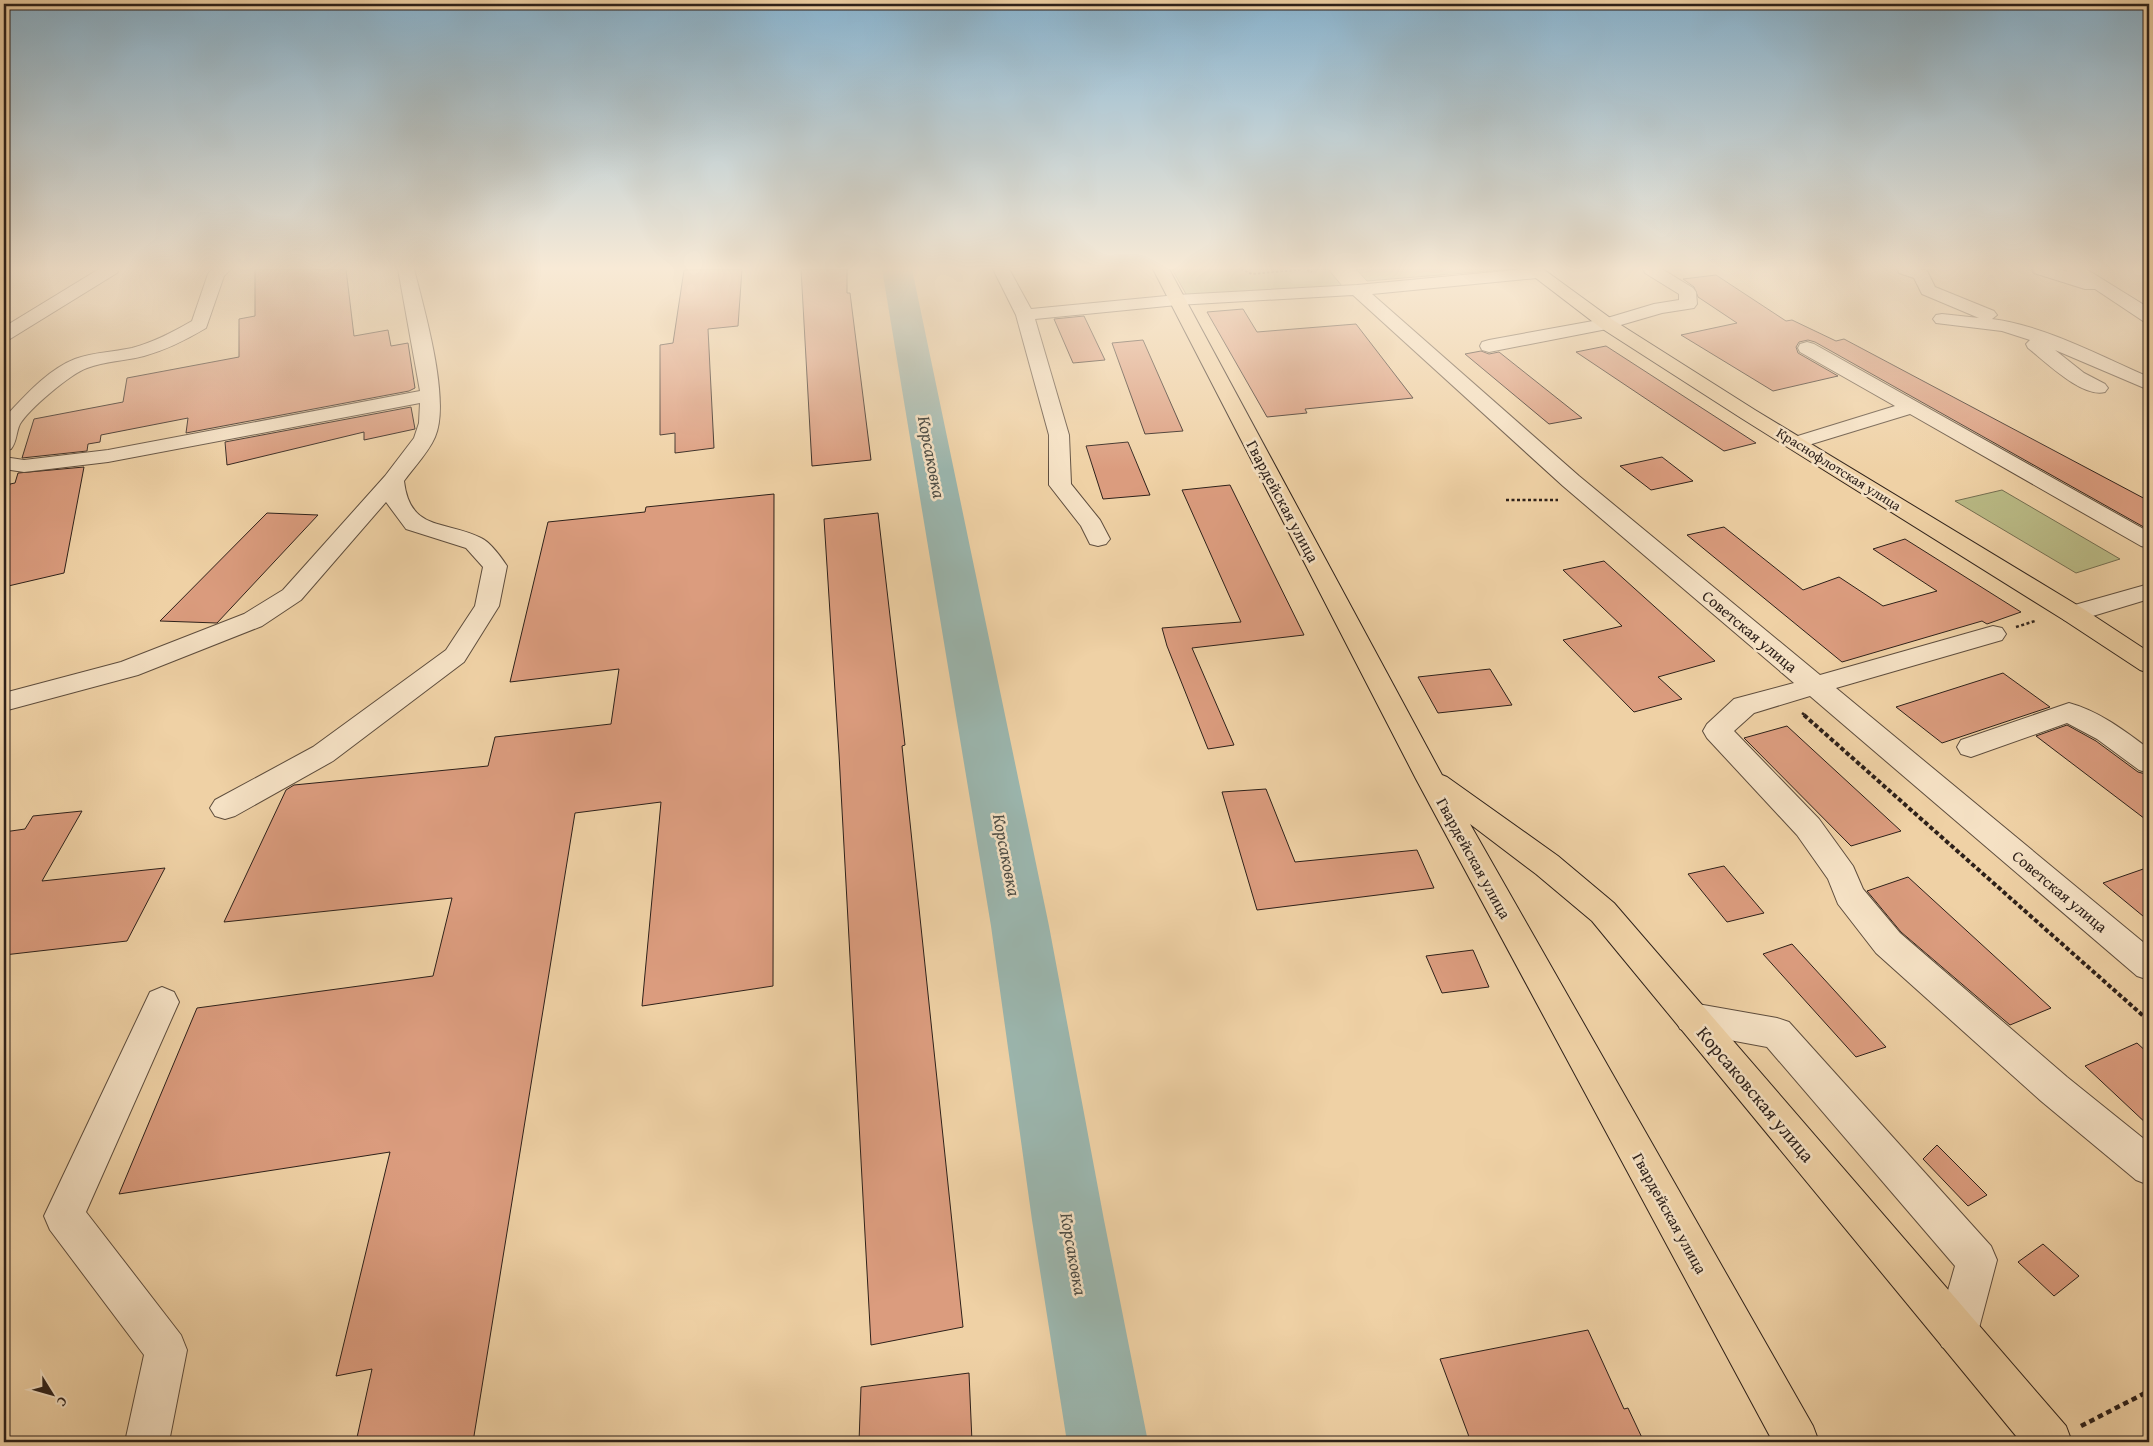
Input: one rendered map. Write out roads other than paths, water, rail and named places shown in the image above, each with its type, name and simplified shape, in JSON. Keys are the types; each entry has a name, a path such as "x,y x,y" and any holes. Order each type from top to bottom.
{"main road":[{"name":"Гвардейская улица","path":"1196,336 1430,779 1797,1442"},
{"name":"Краснофлотская улица","path":"1627,336 2149,664"},
{"name":"Корсаковская улица","path":"1430,779 1546,865 1602,912 1957,1332 2065,1434"}],"street":[{"path":"4,445 10,423 32,400 64,372 82,363 138,352 178,336"},
{"path":"4,702 128,669 253,620 292,595 393,481 424,438 429,423 431,395 420,336"},
{"path":"1031,336 1060,435 1060,485 1092,525 1098,539"},
{"name":"Советская улица","path":"1409,336 1571,481 2149,966"},
{"path":"1489,346 1540,336"},
{"path":"2098,388 2077,377 2032,342 2040,337 2149,384"},
{"path":"1807,348 2149,541"},
{"path":"4,463 24,466 108,456 431,395"},
{"path":"1795,443 1912,407"},
{"path":"224,808 323,754 411,691 455,656 487,606 495,566 474,543 414,524 395,499 393,481"},
{"path":"2072,614 2149,592"},
{"path":"1993,634 1744,706 1717,731 1808,827 1842,876 1849,895 1888,943 2039,1076 2149,1167"},
{"path":"1971,746 2069,712 2107,732 2149,762"},
{"path":"147,1442 166,1350 64,1216 162,1002"},
{"path":"1692,1018 1777,1033 1977,1260 1957,1332"}],"waterway":[{"name":"Корсаковка","path":"910,336 1020,926 1068,1220 1108,1442"}]}
